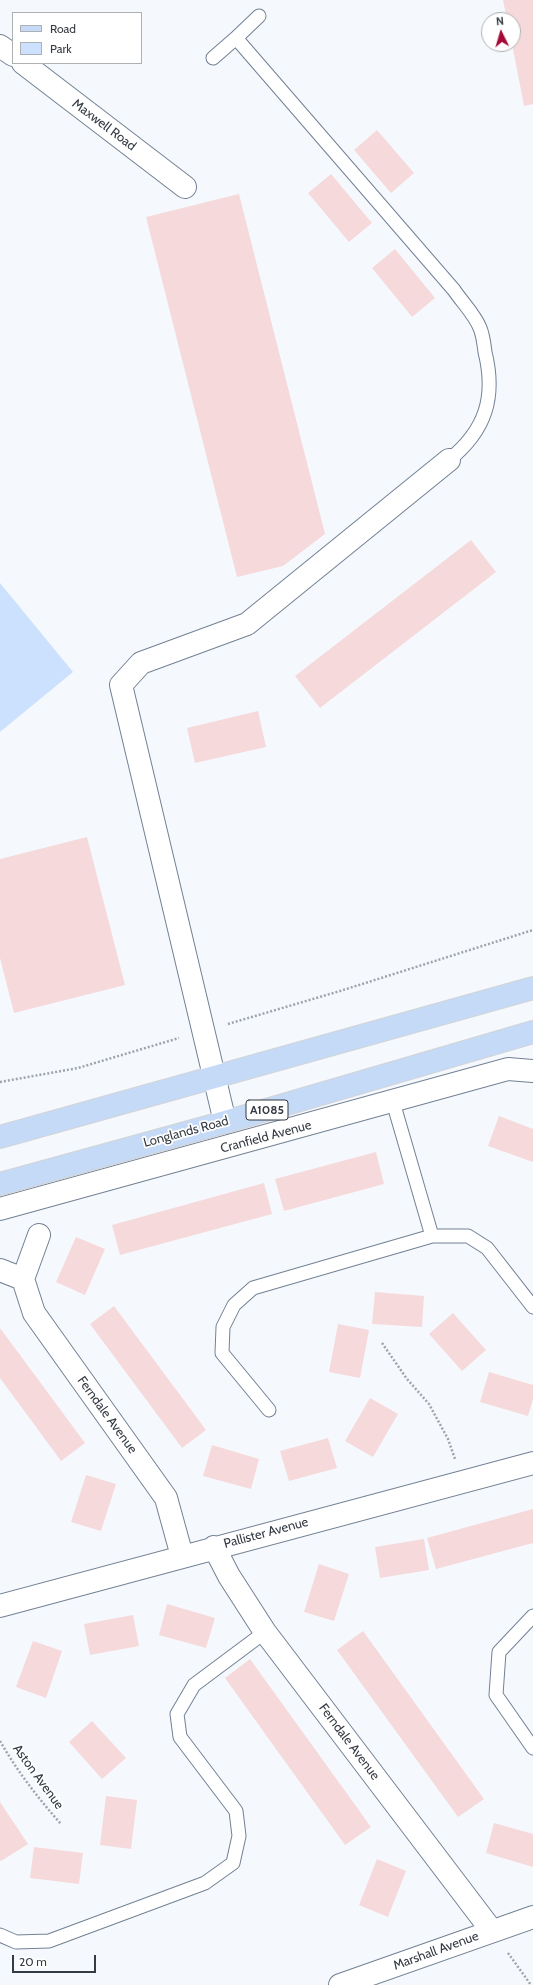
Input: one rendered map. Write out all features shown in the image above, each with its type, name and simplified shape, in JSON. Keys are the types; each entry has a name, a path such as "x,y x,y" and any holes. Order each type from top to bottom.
{"main road":[{"path":"0,1138 215,1079 533,988"},
{"name":"Longlands Road","path":"0,1184 225,1122 533,1032"}],"street":[{"path":"0,46 12,55"},
{"name":"Maxwell Road","path":"24,64 185,187"},
{"path":"225,1122 121,685 141,663 247,624 449,460"},
{"name":"Cranfield Avenue","path":"0,1209 393,1102 508,1069 533,1071"},
{"path":"0,1270 23,1279 39,1235"},
{"name":"Ferndale Avenue","path":"23,1279 34,1313 166,1498 182,1556"},
{"name":"Pallister Avenue","path":"0,1606 214,1547 533,1463"},
{"name":"Ferndale Avenue","path":"214,1547 229,1576 265,1632 492,1931"},
{"name":"Marshall Avenue","path":"340,1985 533,1917"}],"lane":[{"path":"213,58 260,16"},
{"path":"236,38 454,290 480,328 489,367 490,399 478,429 459,452 449,460"},
{"path":"393,1102 432,1236"},
{"path":"269,1410 222,1353 223,1327 234,1305 253,1288 432,1236 468,1236 487,1248 533,1307"},
{"path":"532,1744 496,1695 499,1652 533,1616"},
{"path":"0,1935 16,1942 49,1941 205,1883 233,1862 239,1836 236,1811 180,1737 177,1714 194,1685 265,1632"}],"path":[{"path":"0,1082 78,1068 340,991 533,930"},
{"path":"382,1343 407,1379 429,1404 448,1439 464,1482"},
{"name":"Aston Avenue","path":"0,1741 11,1760 38,1797 61,1824"},
{"path":"492,1931 531,1985"}],"green space":[{"path":"0,583 73,672 0,732"}],"building":[{"path":"503,0 533,0 533,104 524,106 514,52 521,52 521,12 505,12"},
{"path":"377,130 414,173 391,193 354,150"},
{"path":"331,174 372,223 349,242 308,193"},
{"path":"239,194 325,534 283,566 237,577 146,217"},
{"path":"395,249 435,298 412,317 372,268"},
{"path":"471,540 496,572 320,708 295,676"},
{"path":"258,711 266,747 195,763 187,728"},
{"path":"87,837 125,985 14,1013 0,958 0,859"},
{"path":"499,1116 533,1129 533,1162 488,1146"},
{"path":"376,1152 384,1184 284,1211 275,1179"},
{"path":"264,1183 272,1214 120,1255 112,1225"},
{"path":"76,1237 105,1249 85,1295 56,1282"},
{"path":"375,1292 424,1296 422,1327 372,1324"},
{"path":"114,1306 206,1430 182,1448 90,1324"},
{"path":"453,1313 486,1350 462,1371 429,1334"},
{"path":"338,1324 369,1330 360,1378 329,1372"},
{"path":"0,1328 85,1443 61,1461 0,1378"},
{"path":"489,1372 533,1385 533,1399 528,1416 480,1402"},
{"path":"370,1398 398,1414 373,1457 345,1441"},
{"path":"328,1438 337,1468 289,1481 280,1451"},
{"path":"212,1445 259,1459 251,1489 203,1476"},
{"path":"86,1475 116,1484 101,1531 71,1522"},
{"path":"533,1509 533,1543 436,1569 427,1538"},
{"path":"424,1539 429,1570 380,1578 375,1547"},
{"path":"319,1564 349,1574 334,1621 304,1612"},
{"path":"167,1604 215,1618 206,1648 159,1635"},
{"path":"133,1615 139,1646 90,1655 84,1624"},
{"path":"363,1631 484,1799 458,1817 337,1650"},
{"path":"33,1641 62,1651 46,1698 16,1687"},
{"path":"250,1659 371,1827 345,1845 225,1678"},
{"path":"92,1721 126,1758 102,1779 69,1742"},
{"path":"106,1796 137,1800 131,1849 100,1845"},
{"path":"0,1802 28,1844 1,1861 0,1860"},
{"path":"494,1823 533,1834 533,1867 486,1853"},
{"path":"34,1847 83,1853 79,1884 30,1878"},
{"path":"377,1859 406,1871 388,1917 359,1905"}]}
